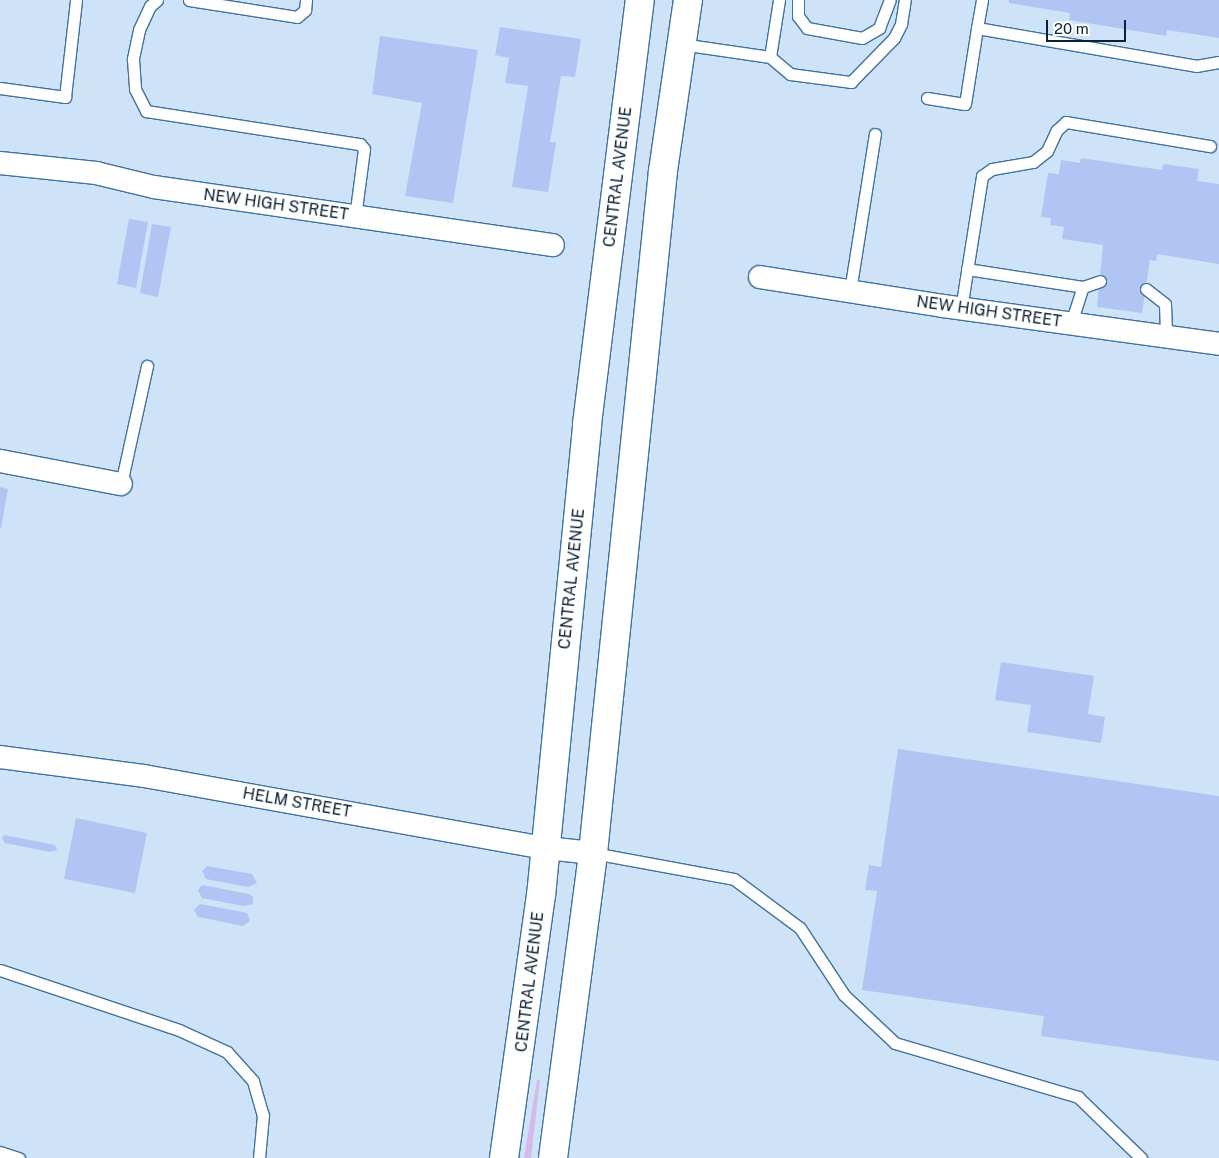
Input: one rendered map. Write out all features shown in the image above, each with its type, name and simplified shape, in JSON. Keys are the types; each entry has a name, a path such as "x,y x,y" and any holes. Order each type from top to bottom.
{"main road":[{"name":"CENTRAL AVENUE","path":"504,1158 515,1096 546,848 588,424 640,0"},
{"path":"553,1158 593,853 663,171 688,0"}],"street":[{"name":"NEW HIGH STREET","path":"0,163 96,173 154,187 553,245"},
{"name":"NEW HIGH STREET","path":"760,276 961,309 1166,335 1219,344"},
{"path":"0,461 121,484"},
{"name":"HELM STREET","path":"0,757 154,778 546,848 593,853"}],"lane":[{"path":"0,88 65,96 76,0"},
{"path":"157,0 150,6 139,30 133,59 135,89 146,112 360,144 364,149 355,217"},
{"path":"189,0 298,17 305,10 306,0"},
{"path":"770,57 779,0"},
{"path":"798,0 798,16 807,28 862,38 879,28 890,0"},
{"path":"681,44 770,57 790,74 851,82 894,38 901,24 905,0"},
{"path":"927,98 965,104 982,0"},
{"path":"977,28 1196,66 1219,62"},
{"path":"961,309 982,176 992,170 1033,162 1047,151 1057,130 1066,122 1210,146"},
{"path":"850,291 875,134"},
{"path":"967,269 1083,287 1100,281"},
{"path":"1072,323 1083,287"},
{"path":"1146,289 1164,304 1166,335"},
{"path":"121,484 147,366"},
{"path":"593,853 734,879 800,928 844,995 895,1043 1078,1097 1140,1158"},
{"path":"0,970 179,1030 227,1052 253,1081 263,1115 259,1158"},
{"path":"0,1152 19,1158"}],"shaded area":[{"path":"537,1080 540,1080 531,1158 524,1158"}],"building":[{"path":"1009,0 1219,0 1219,38 1167,30 1166,36 1069,20 1070,13 1009,3"},
{"path":"500,27 581,39 575,77 561,76 550,142 556,142 548,192 512,187 528,86 505,83 509,58 495,55"},
{"path":"380,36 478,50 453,203 405,196 422,103 372,94"},
{"path":"1081,158 1162,170 1163,164 1199,169 1197,181 1219,184 1219,264 1157,254 1156,261 1150,260 1142,313 1097,307 1103,245 1062,239 1064,227 1050,225 1051,218 1041,217 1048,173 1059,174 1061,160 1080,163"},
{"path":"129,219 148,222 136,288 117,284"},
{"path":"152,224 171,227 158,297 140,293"},
{"path":"0,487 8,489 1,528 0,528"},
{"path":"1001,662 1094,676 1088,714 1105,717 1101,743 1027,732 1031,705 995,700"},
{"path":"898,749 1219,796 1219,1061 1041,1036 1044,1016 862,990 877,891 865,890 869,865 881,867"},
{"path":"76,818 147,833 135,893 64,879"},
{"path":"4,835 55,845 57,850 50,852 5,843 2,838"},
{"path":"207,866 252,874 257,883 248,887 206,879 202,871"},
{"path":"202,885 249,894 253,897 253,904 243,906 202,898 198,890"},
{"path":"200,904 247,913 250,921 243,926 198,917 194,910"}]}
